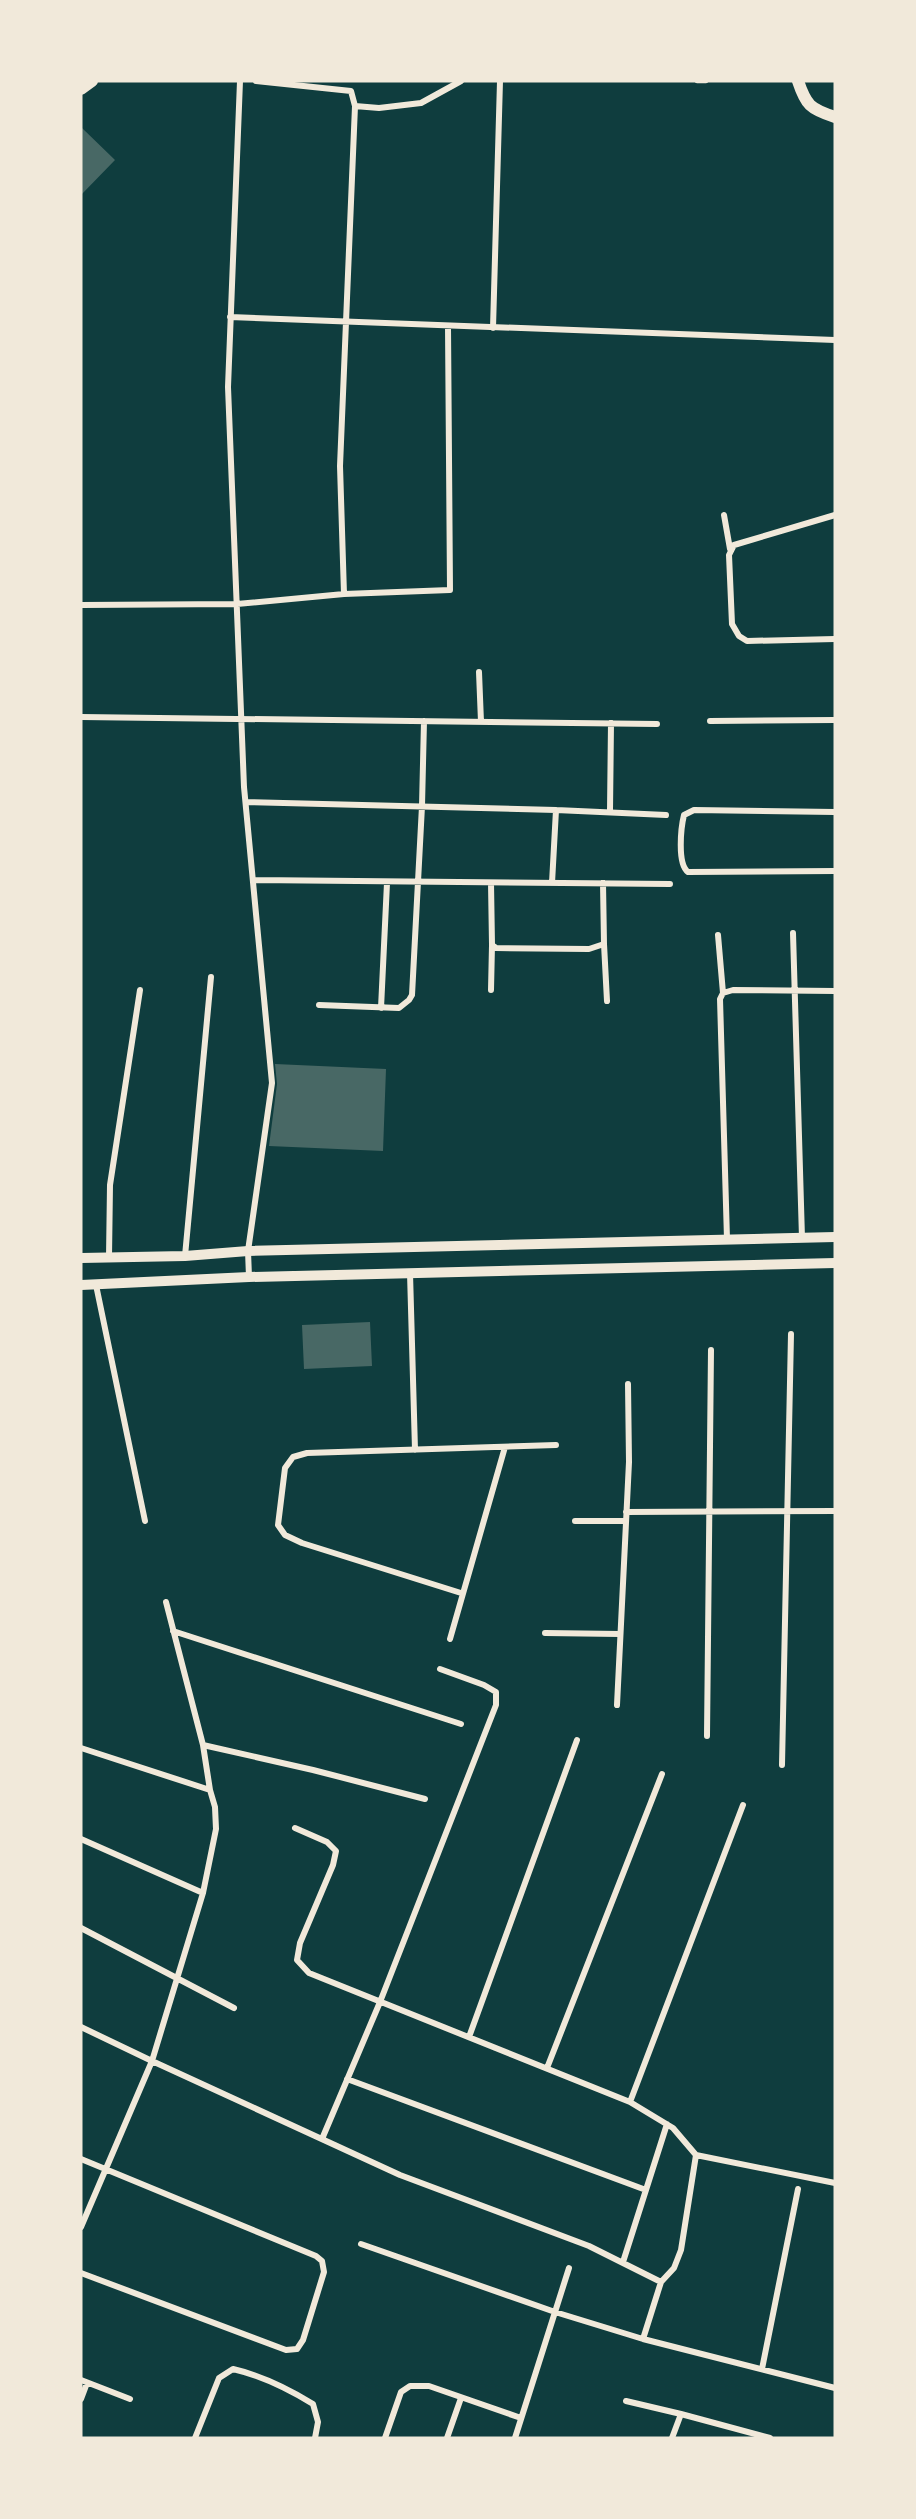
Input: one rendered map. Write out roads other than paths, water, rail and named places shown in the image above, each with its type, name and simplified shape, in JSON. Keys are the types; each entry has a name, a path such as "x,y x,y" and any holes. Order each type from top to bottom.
{"main road":[{"path":"81,89 92,81"},
{"path":"798,81 805,102 835,117"}],"street":[{"path":"240,81 228,387 246,802 272,1083 248,1251 249,1277"},
{"path":"256,81 351,91 355,106 340,466 344,594"},
{"path":"355,106 378,108 421,103 461,81"},
{"path":"493,328 500,81"},
{"path":"231,317 835,340"},
{"path":"81,605 237,604 344,594 450,590 448,326"},
{"path":"724,515 730,549 732,624 739,636 747,641 835,639"},
{"path":"730,549 739,543 835,515"},
{"path":"479,672 481,722"},
{"path":"81,717 657,724"},
{"path":"710,721 835,720"},
{"path":"319,1005 399,1008 412,995 419,883 424,722"},
{"path":"610,811 611,723"},
{"path":"246,802 610,811 666,815"},
{"path":"552,883 556,810"},
{"path":"835,813 694,810 684,815 681,852 683,866 688,872 835,871"},
{"path":"253,880 670,884"},
{"path":"381,1008 387,883"},
{"path":"490,990 491,883"},
{"path":"603,883 607,1001"},
{"path":"793,933 802,1238"},
{"path":"718,935 723,993 719,1008 727,1239"},
{"path":"492,945 496,948 589,950 604,944"},
{"path":"185,1256 211,977"},
{"path":"109,1257 110,1185 140,990"},
{"path":"723,993 733,990 835,991"},
{"path":"81,1258 185,1256 248,1251 835,1237"},
{"path":"81,1285 249,1277 835,1263"},
{"path":"410,1273 415,1450"},
{"path":"96,1285 145,1521"},
{"path":"782,1765 791,1334"},
{"path":"707,1736 711,1350"},
{"path":"617,1705 627,1512 628,1384"},
{"path":"462,1593 302,1543 285,1535 278,1525 285,1468 293,1457 307,1453 556,1445"},
{"path":"450,1639 505,1447"},
{"path":"627,1512 835,1510"},
{"path":"575,1521 626,1521"},
{"path":"81,2227 152,2061 203,1893 216,1829 215,1807 203,1745 166,1602"},
{"path":"173,1631 461,1724"},
{"path":"545,1633 620,1634"},
{"path":"322,2139 380,2002 496,1705 496,1692 440,1669"},
{"path":"469,2037 577,1740"},
{"path":"203,1745 425,1798"},
{"path":"81,1748 210,1790"},
{"path":"547,2068 662,1774"},
{"path":"630,2102 743,1805"},
{"path":"296,1828 327,1842 336,1851 333,1865 300,1944 297,1960 309,1973 630,2102 674,2128 696,2155 835,2183"},
{"path":"81,1839 203,1893"},
{"path":"81,1928 234,2008"},
{"path":"81,2027 400,2175 589,2246 662,2282"},
{"path":"347,2079 646,2190"},
{"path":"623,2262 667,2124"},
{"path":"643,2338 662,2282 674,2268 681,2250 696,2155"},
{"path":"81,2159 316,2256 322,2261 324,2272 303,2340 297,2349 286,2350 81,2273"},
{"path":"762,2369 798,2189"},
{"path":"361,2244 555,2312 643,2338 835,2388"},
{"path":"515,2438 569,2268"},
{"path":"195,2438 219,2378 233,2369 252,2373 279,2384 313,2404 318,2422 315,2438"},
{"path":"81,2398 84,2381 130,2399"},
{"path":"385,2438 401,2392 410,2386 429,2386 521,2418"},
{"path":"447,2438 461,2398"},
{"path":"626,2402 770,2438"},
{"path":"672,2438 681,2414"}],"lane":[{"path":"698,81 706,81"}]}
